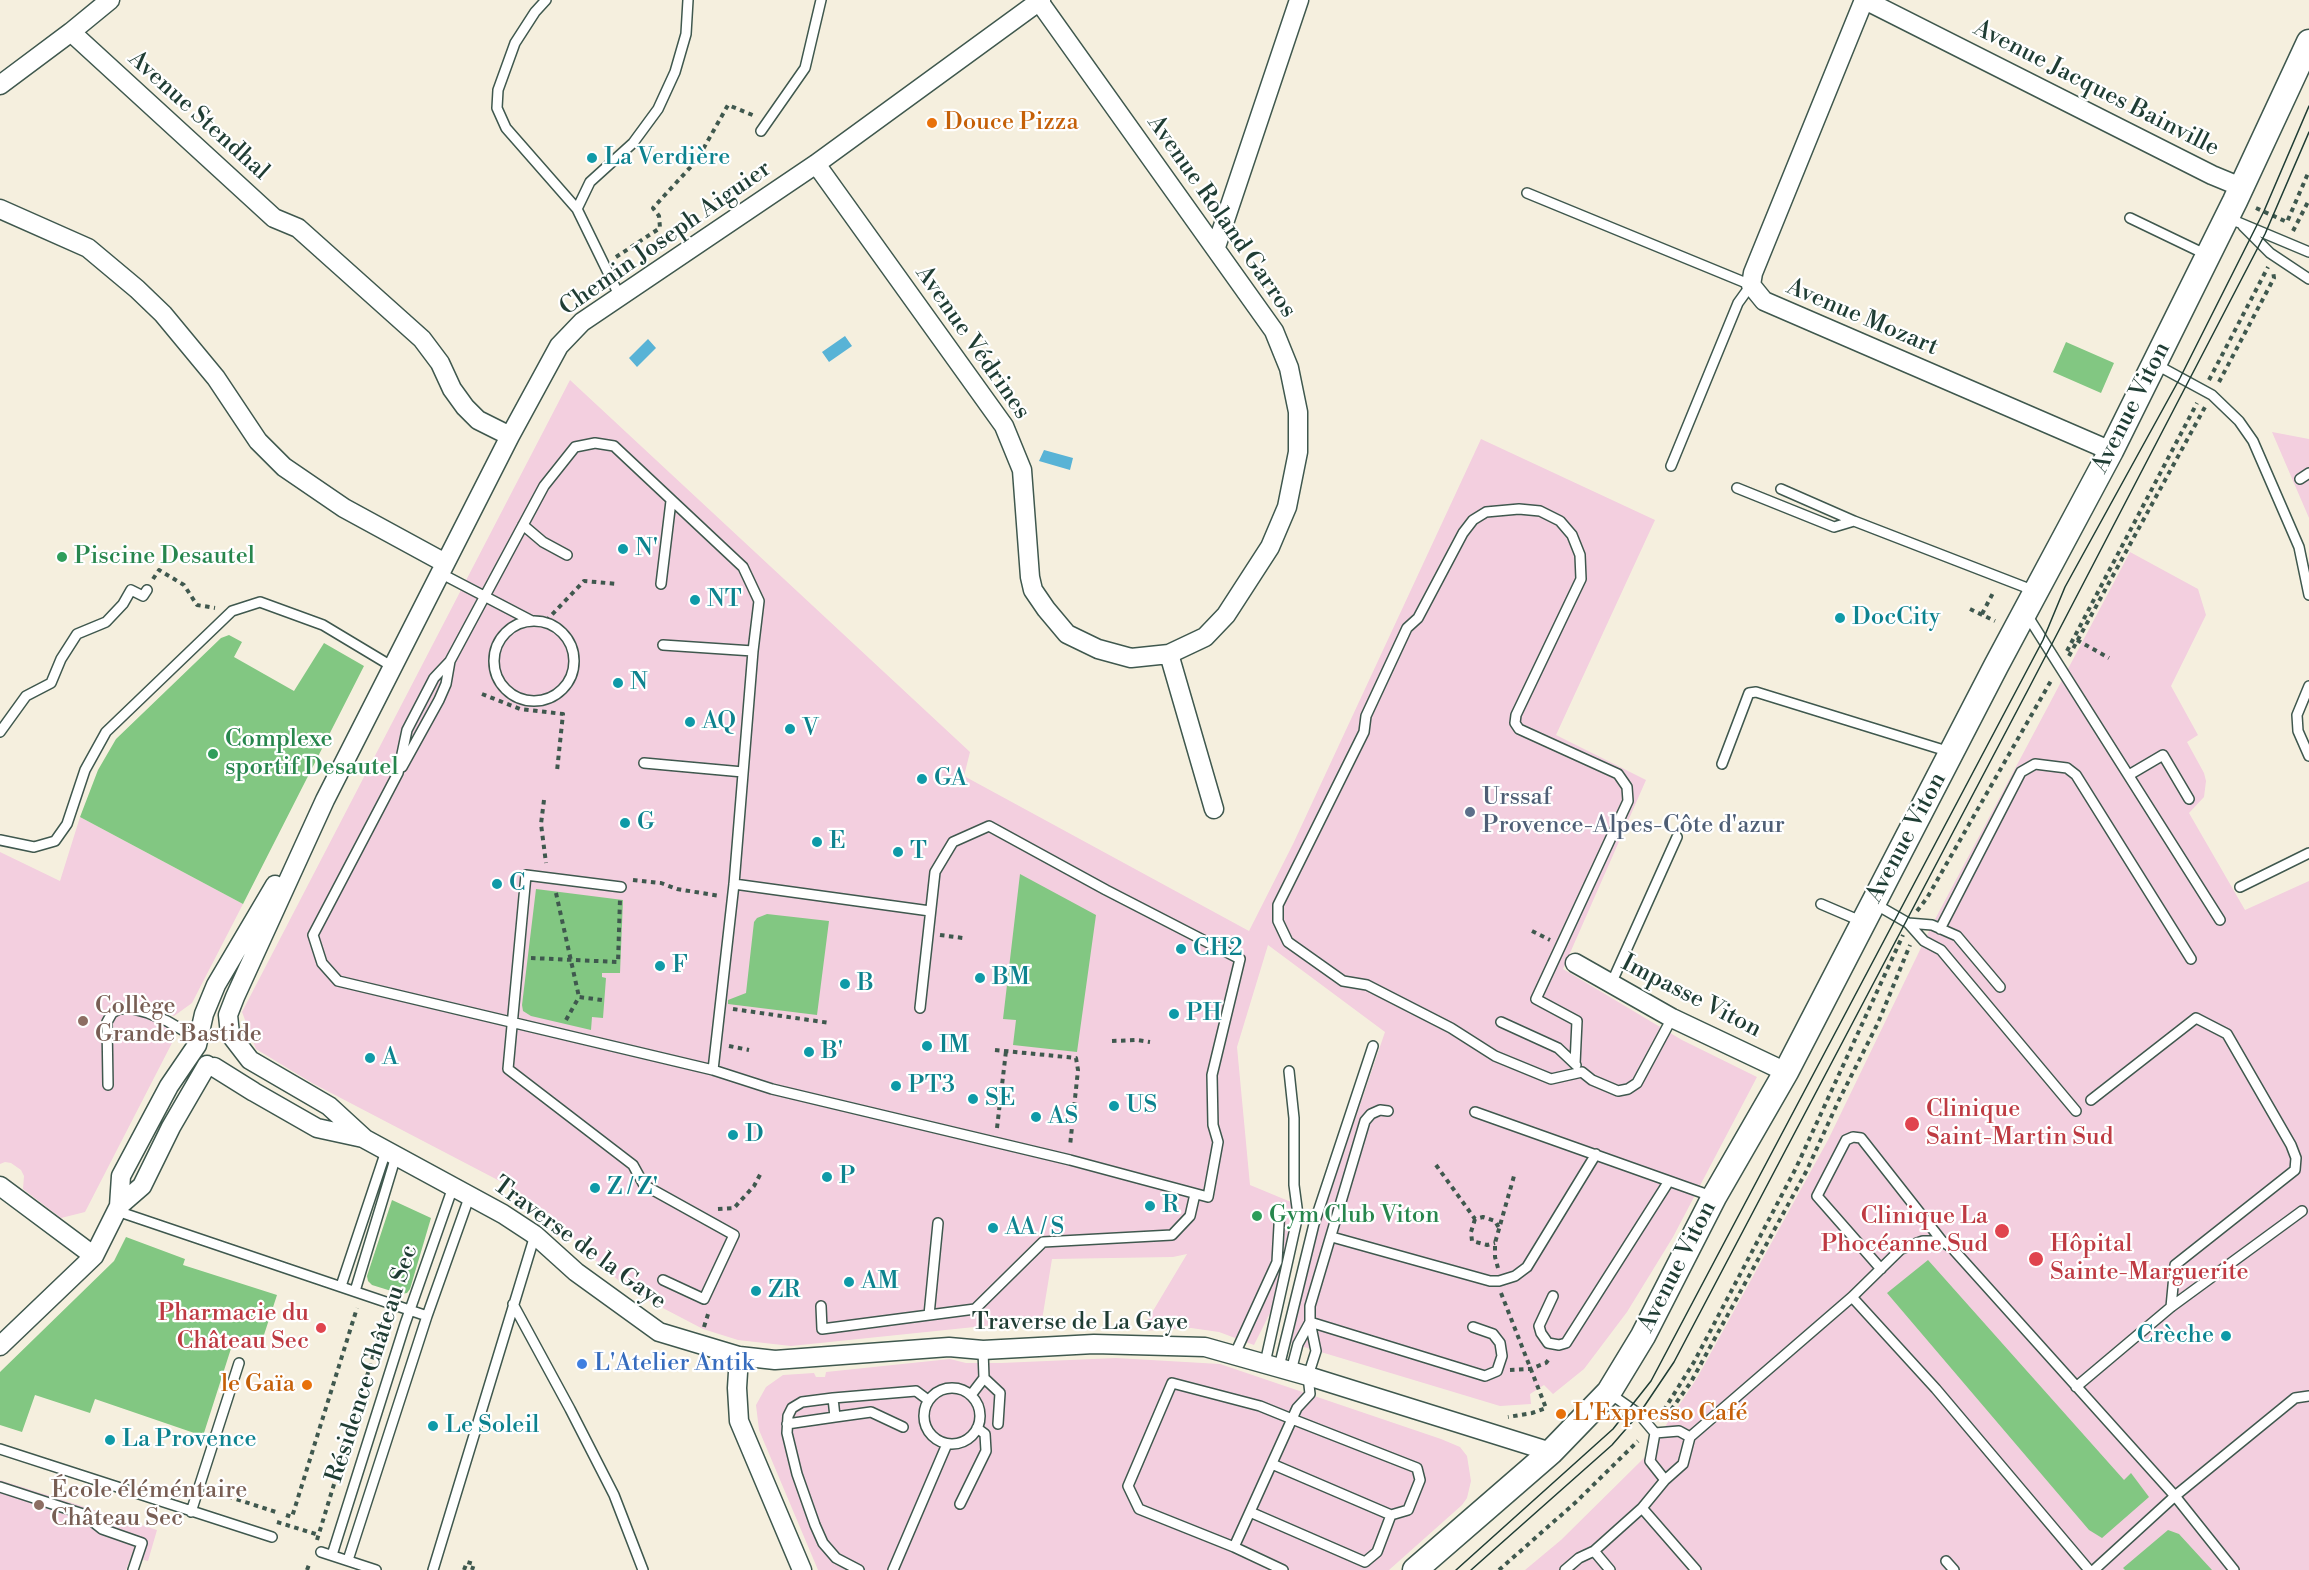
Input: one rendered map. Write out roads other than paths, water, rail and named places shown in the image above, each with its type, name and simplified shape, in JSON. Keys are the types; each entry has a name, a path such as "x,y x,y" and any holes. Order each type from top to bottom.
{"street":[{"path":"0,85 110,0"},
{"path":"1216,247 1299,0"},
{"name":"Avenue Jacques Bainville","path":"1864,0 2212,175 2236,207"},
{"name":"Avenue Mozart","path":"1864,0 1753,273 1751,285 1764,302 2111,452"},
{"name":"Avenue Roland Garros","path":"1039,1 1274,331 1289,368 1298,412 1298,452 1287,507 1270,547 1226,615 1205,637 1169,654"},
{"name":"Chemin Joseph Aiguier","path":"0,1346 94,1256 118,1208 142,1186 171,1127 211,1066 222,1066 233,1057 228,1015 325,800 510,436 559,346 582,322 816,164 1039,1"},
{"name":"Avenue Stendhal","path":"71,32 274,218 297,228 422,339 440,363 452,389 465,407 478,420 510,436"},
{"name":"Avenue Viton","path":"1415,1570 1551,1452 1609,1392 1642,1336 1714,1197 1785,1072 2111,452 2236,207 2309,42"},
{"name":"Avenue Védrines","path":"816,164 1004,426 1022,470 1030,577 1033,590 1046,609 1067,634 1098,649 1131,658 1169,654"},
{"path":"0,209 88,249 137,289 163,314 216,378 258,441 284,466 344,508 443,568"},
{"path":"1169,654 1214,809"},
{"name":"Chemin Joseph Aiguier","path":"118,1208 121,1176 169,1086 198,1040 204,1014 216,985 325,800"},
{"name":"Impasse Viton","path":"1575,963 1672,1018 1785,1072"},
{"path":"211,1066 197,1053 198,1040 210,1029 220,1028 232,1038"},
{"name":"Traverse de la Gaye","path":"232,1038 250,1060 329,1106 365,1139 470,1195 535,1235 576,1272 659,1332 739,1356"},
{"name":"Traverse de la Gaye","path":"211,1066 317,1128 365,1139"},
{"path":"0,1186 94,1256"},
{"name":"Traverse de La Gaye","path":"739,1356 775,1360 949,1347 983,1350 1094,1344 1205,1347 1551,1452"},
{"path":"739,1356 737,1388 740,1421 799,1569"}],"lane":[{"path":"546,0 515,43 498,90 497,108 506,128 577,209 620,297"},
{"path":"577,209 591,182 633,142 658,109 675,72 686,34 688,0"},
{"path":"761,131 806,68 821,0"},
{"path":"1527,193 1751,285 1738,303 1671,466"},
{"path":"2236,207 2281,242 2309,252"},
{"path":"2236,207 2270,253 2309,279"},
{"path":"2130,218 2209,256"},
{"path":"2155,364 2207,393 2240,421 2253,441 2299,547 2309,596"},
{"path":"398,773 407,730 434,678 450,661 544,486 575,447 595,443 614,446 743,567 759,601 742,772 733,898 713,1070"},
{"path":"2300,479 2309,473"},
{"path":"1737,488 1834,527 1854,521"},
{"path":"1781,489 2031,602 2060,668 2220,920"},
{"path":"661,584 671,501"},
{"path":"1540,510 1560,521 1572,535 1580,555 1581,579 1516,715 1515,723 1519,729 1618,774 1627,787 1628,801 1536,999 1577,1021 1578,1068 1551,1079 1495,1056 1452,1028 1366,985 1343,981 1288,942 1278,921 1278,905 1364,732 1366,716 1407,628 1418,618 1463,532 1473,520 1486,512 1540,510"},
{"path":"523,525 543,542 567,555"},
{"path":"443,568 484,597 530,620 546,621 568,638 574,651 575,665 571,679 562,690 550,698 537,701 522,700 510,693 500,682 494,668 495,651 502,636 514,625 530,620"},
{"path":"0,732 26,696 51,683 61,658 76,634 106,622 123,604 131,590 143,596 147,590"},
{"path":"0,840 34,848 55,841 67,824 85,770 106,732 232,611 260,602 323,625 393,667"},
{"path":"663,645 753,651"},
{"path":"450,661 446,684 439,700 313,935 322,963 338,981 713,1070 772,1089 1070,1160 1208,1197 1218,1142 1213,1125 1212,1075 1240,959 989,826 953,842 935,872 920,1008"},
{"path":"2309,686 2297,714 2298,731 2309,756"},
{"path":"1722,764 1749,693 1756,692 1953,753"},
{"path":"2129,775 2163,755 2189,799"},
{"path":"644,763 742,772"},
{"path":"1940,929 2021,772 2035,764 2067,768 2076,775 2191,959"},
{"path":"1611,984 1677,837"},
{"path":"2240,887 2309,853"},
{"path":"621,887 526,875 508,1069 633,1165 644,1185 734,1235 704,1299 663,1280"},
{"path":"734,884 930,911"},
{"path":"1821,904 1868,912 1908,923 1932,925 1957,936 2000,987"},
{"path":"1908,923 1924,941 1941,950 2076,1111"},
{"path":"108,1085 106,1022 112,1013 119,1009 133,1009 158,1017 198,1040"},
{"path":"1501,1022 1558,1048 1592,1080 1618,1091 1628,1089 1637,1083 1672,1018"},
{"path":"2091,1100 2196,1018 2227,1034 2296,1158 2295,1170 2175,1265 2171,1307"},
{"path":"1286,1370 1314,1224 1373,1046"},
{"path":"1234,1547 1297,1408 1310,1394 1286,1370 1298,1215 1294,1185 1294,1118 1289,1071"},
{"path":"1286,1370 1316,1351 1310,1306 1365,1120 1380,1110 1388,1111"},
{"path":"1475,1112 1714,1197"},
{"path":"1881,1269 1817,1196 1846,1140 1852,1137 1861,1138 1942,1240 1952,1248 2175,1496 2234,1570"},
{"path":"341,1286 391,1154"},
{"path":"355,1291 391,1154"},
{"path":"1332,1237 1490,1281 1515,1276 1527,1267 1596,1154"},
{"path":"1553,1296 1539,1326 1541,1334 1548,1343 1559,1345 1566,1343 1669,1181"},
{"name":"Résidence Château Sec","path":"332,1555 410,1310 453,1187"},
{"path":"821,1306 822,1329 975,1309 1043,1242 1172,1235 1190,1216 1195,1194"},
{"name":"Résidence Château Sec","path":"348,1560 427,1316 470,1195"},
{"path":"118,1208 136,1219 427,1316"},
{"path":"1234,1356 1277,1262 1280,1208"},
{"path":"2076,1387 2171,1307 2302,1210"},
{"path":"929,1315 938,1223"},
{"path":"434,1570 535,1235"},
{"path":"1565,1570 1594,1551 1642,1508 1665,1480 1683,1464 1690,1437 1852,1297 1901,1249 1923,1241 1942,1240"},
{"path":"1852,1297 1936,1389 2092,1570 2175,1496 2295,1398 2309,1396"},
{"path":"513,1304 614,1495 643,1570"},
{"path":"1286,1370 1311,1323"},
{"path":"1311,1323 1485,1376 1497,1371 1502,1356 1500,1343 1492,1334 1473,1328"},
{"path":"971,1395 984,1378 983,1350"},
{"path":"191,1512 239,1363"},
{"path":"984,1378 1000,1394 998,1424"},
{"path":"1272,1464 1391,1515 1408,1510 1420,1480 1417,1468 1260,1406 1172,1383 1128,1486 1139,1509 1234,1547 1283,1570"},
{"path":"943,1389 963,1390 971,1395 980,1411 977,1428 965,1442 947,1444 931,1436 926,1429 924,1409 928,1400 943,1389"},
{"path":"859,1570 836,1558 823,1543 814,1525 798,1474 787,1425 792,1408 802,1402 915,1391 928,1400"},
{"path":"1609,1392 1631,1408 1653,1430 1679,1431 1690,1437"},
{"path":"833,1398 835,1417"},
{"path":"787,1425 871,1412 903,1427"},
{"path":"960,1504 986,1451 985,1434 977,1428"},
{"path":"1653,1430 1650,1461 1665,1480"},
{"path":"893,1570 947,1444"},
{"path":"0,1449 272,1537"},
{"path":"0,1487 83,1514 102,1529 142,1543 133,1570"},
{"path":"1642,1508 1696,1570"},
{"path":"1250,1512 1365,1562"},
{"path":"1356,1570 1377,1552 1391,1515"},
{"path":"1594,1551 1610,1570"},
{"path":"321,1552 376,1570"},
{"path":"1946,1561 1954,1570"}],"water":[{"path":"845,336 852,346 829,362 822,352"},
{"path":"648,339 656,348 637,367 629,358"},
{"path":"1044,450 1073,458 1070,470 1039,461"}],"tram line":[{"path":"1456,1570 1613,1429 1651,1381 2043,640 2065,587 2180,378 2264,211 2309,106"},
{"path":"1471,1570 1612,1445 1639,1414 1674,1362 2265,234 2309,132"}],"place":[{"name":"Douce Pizza","path":"932,123"},
{"name":"La Verdière","path":"592,158"},
{"name":"N'","path":"623,549"},
{"name":"Piscine Desautel","path":"62,557"},
{"name":"NT","path":"695,600"},
{"name":"DocCity","path":"1840,618"},
{"name":"N","path":"618,683"},
{"name":"AQ","path":"690,722"},
{"name":"V","path":"790,729"},
{"name":"Complexe sportif Desautel","path":"213,754"},
{"name":"GA","path":"922,779"},
{"name":"Urssaf Provence-Alpes-Côte d'azur","path":"1470,812"},
{"name":"G","path":"625,823"},
{"name":"E","path":"817,842"},
{"name":"T","path":"898,852"},
{"name":"C","path":"497,884"},
{"name":"CH2","path":"1181,949"},
{"name":"F","path":"660,966"},
{"name":"BM","path":"980,978"},
{"name":"B","path":"845,984"},
{"name":"PH","path":"1174,1014"},
{"name":"Collège Grande Bastide","path":"83,1021"},
{"name":"IM","path":"927,1046"},
{"name":"B'","path":"809,1052"},
{"name":"A","path":"370,1058"},
{"name":"PT3","path":"896,1086"},
{"name":"SE","path":"973,1099"},
{"name":"US","path":"1114,1106"},
{"name":"AS","path":"1036,1117"},
{"name":"Clinique Saint-Martin Sud","path":"1912,1124"},
{"name":"D","path":"733,1135"},
{"name":"P","path":"827,1177"},
{"name":"Z / Z'","path":"595,1188"},
{"name":"R","path":"1150,1206"},
{"name":"Gym Club Viton","path":"1257,1216"},
{"name":"AA / S","path":"993,1228"},
{"name":"Clinique La Phocéanne Sud","path":"2002,1231"},
{"name":"Hôpital Sainte-Marguerite","path":"2036,1259"},
{"name":"AM","path":"849,1282"},
{"name":"ZR","path":"756,1291"},
{"name":"Pharmacie du Château Sec","path":"321,1328"},
{"name":"Crèche","path":"2226,1336"},
{"name":"L'Atelier Antik","path":"582,1364"},
{"name":"le Gaïa","path":"307,1385"},
{"name":"L'Expresso Café","path":"1561,1414"},
{"name":"Le Soleil","path":"433,1426"},
{"name":"La Provence","path":"110,1440"},
{"name":"École éléméntaire Château Sec","path":"39,1505"}]}
